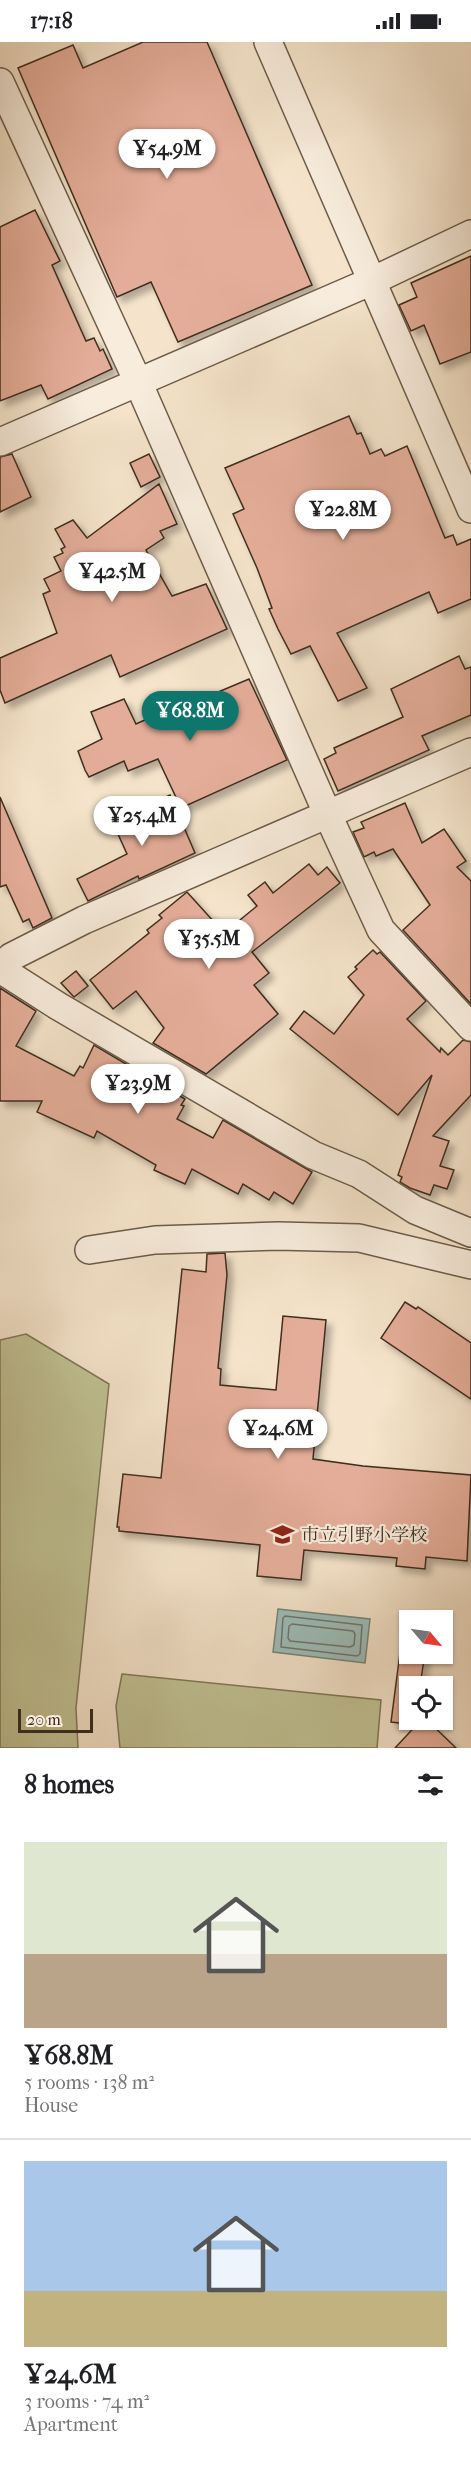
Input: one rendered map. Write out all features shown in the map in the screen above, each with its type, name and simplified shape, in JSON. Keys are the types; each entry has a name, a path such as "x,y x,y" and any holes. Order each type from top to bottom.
{"street":[{"path":"268,42 471,509"},
{"path":"0,82 138,382 327,813 381,930 471,1027"},
{"path":"0,442 372,281 471,234"},
{"path":"471,752 84,920 10,957 0,968 58,1006 313,1155 358,1174 415,1210 471,1233"},
{"path":"89,1250 155,1240 278,1236 359,1238 471,1265"}],"green space":[{"path":"26,1334 109,1384 76,1708 78,1748 0,1748 0,1340"},
{"path":"122,1674 381,1700 377,1748 120,1748 116,1706"}],"water":[{"path":"278,1609 370,1619 365,1663 273,1652"}],"building":[{"path":"143,42 207,42 312,285 178,342 151,282 117,297 18,68 73,45 83,68"},
{"path":"35,210 60,261 52,265 86,341 94,338 100,351 103,349 112,369 48,399 41,385 0,401 0,227"},
{"path":"471,256 471,352 440,364 424,325 411,331 399,305 417,297 411,283"},
{"path":"349,416 357,434 361,433 370,454 381,449 385,456 407,446 445,538 453,535 457,545 471,539 471,599 438,613 429,592 337,633 367,688 338,701 310,646 291,654 278,629 269,609 272,608 257,568 233,514 244,509 225,468"},
{"path":"12,454 31,497 0,512 0,457"},
{"path":"149,454 160,477 141,487 130,463"},
{"path":"159,484 177,524 160,531 164,538 146,550 172,596 206,584 227,629 120,677 111,655 5,703 0,690 0,658 57,633 43,594 50,591 44,579 61,571 54,557 63,553 61,549 65,547 55,529 73,520 87,538"},
{"path":"459,656 465,669 471,667 471,715 422,736 429,750 338,791 324,759 336,753 334,748 403,717 391,689"},
{"path":"249,679 287,760 181,808 158,759 128,771 124,761 89,777 78,751 102,739 91,712 124,699 136,724 171,708 173,711"},
{"path":"170,795 195,853 139,879 138,876 88,901 77,879 127,854 112,821"},
{"path":"0,797 52,918 33,928 29,919 23,922 6,885 0,887"},
{"path":"405,803 422,843 444,829 466,861 457,867 471,881 471,1004 403,930 430,905 393,849 376,856 374,852 364,857 353,832 364,828 361,822"},
{"path":"309,864 318,875 327,867 340,883 252,952 269,973 254,985 278,1014 206,1074 153,1043 164,1028 136,991 113,1009 90,980 149,933 147,930 162,918 159,915 187,892 224,933 257,906 248,895 265,882 273,893"},
{"path":"373,950 377,954 380,952 426,1001 407,1019 440,1052 441,1048 448,1055 463,1040 471,1042 471,1095 433,1136 449,1141 440,1166 454,1170 447,1189 434,1185 430,1195 400,1182 402,1177 398,1175 432,1075 398,1115 290,1029 304,1011 334,1034 364,995 348,977"},
{"path":"76,971 88,986 74,997 61,983"},
{"path":"0,988 36,1011 16,1046 74,1076 80,1066 83,1068 94,1045 185,1099 177,1119 213,1138 223,1120 312,1172 293,1204 274,1192 269,1200 243,1184 238,1194 192,1169 185,1184 154,1170 156,1165 97,1131 94,1138 37,1112 42,1101 0,1101"},
{"path":"225,1253 227,1275 218,1368 221,1369 220,1385 276,1390 283,1316 326,1320 313,1459 363,1466 471,1475 467,1561 426,1557 425,1569 396,1566 397,1558 304,1550 301,1580 257,1576 260,1545 119,1531 117,1527 123,1474 161,1478 182,1269 206,1272 207,1254"},
{"path":"405,1302 416,1309 418,1307 471,1343 471,1399 381,1338"},
{"path":"399,1661 399,1664 423,1664 422,1676 399,1676 399,1723 391,1722"},
{"path":"412,1730 437,1730 456,1748 395,1748"}],"place":[{"name":"市立引野小学校","path":"283,1535"}]}
